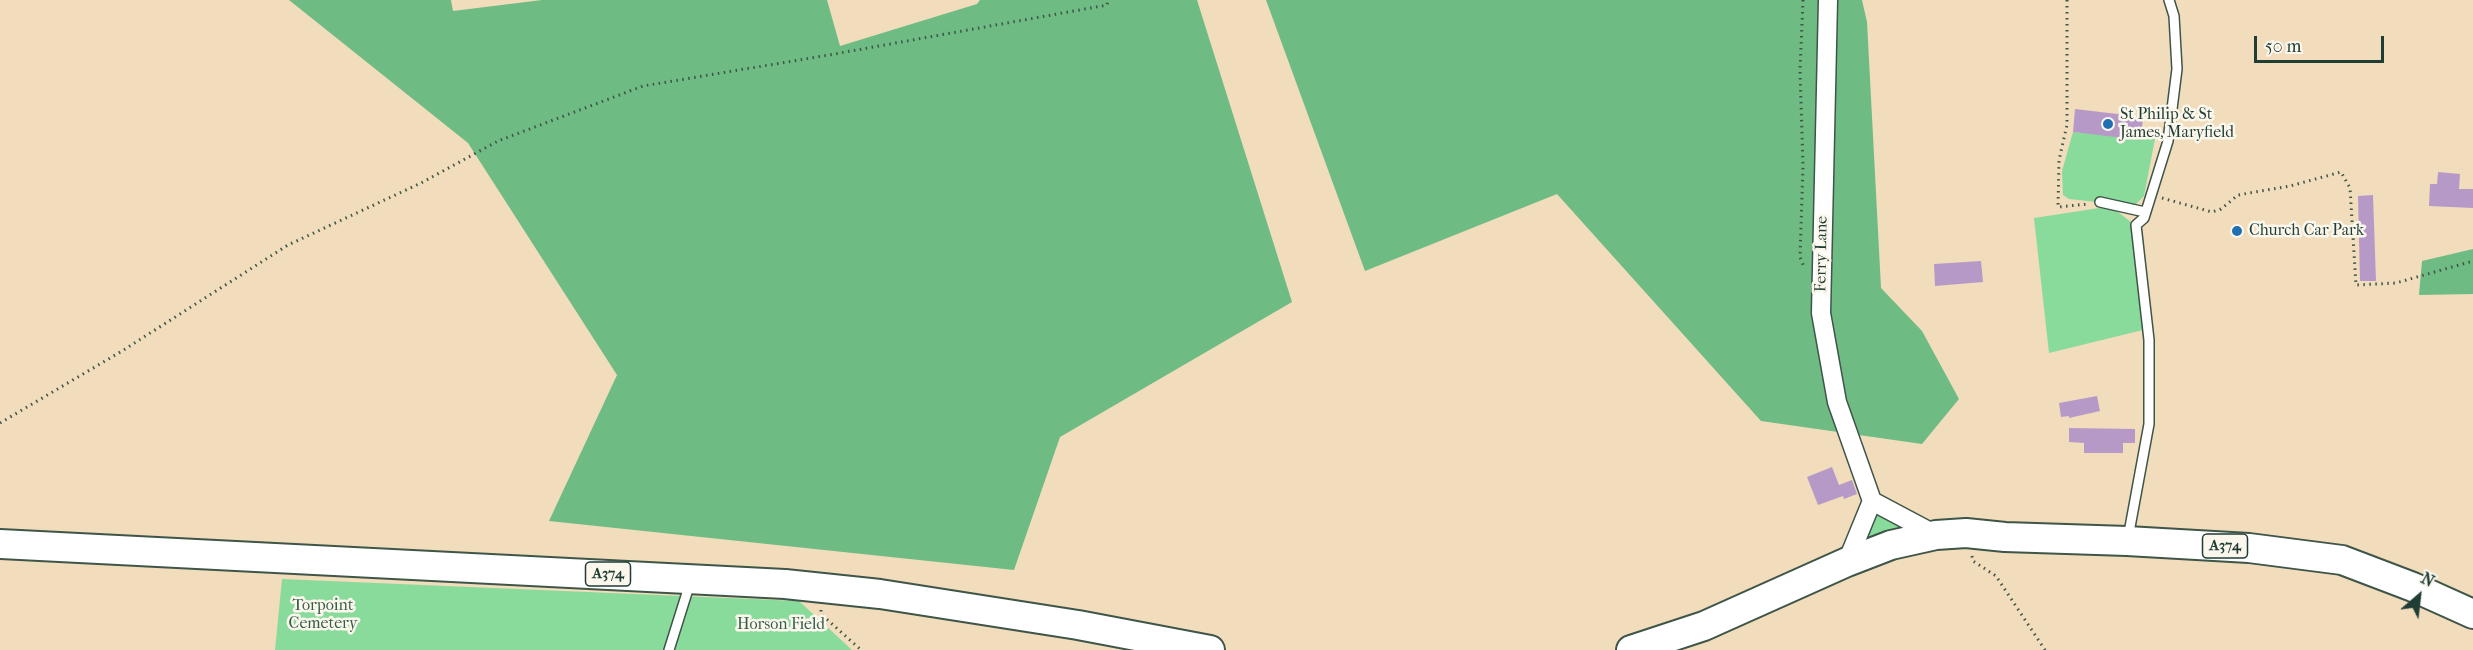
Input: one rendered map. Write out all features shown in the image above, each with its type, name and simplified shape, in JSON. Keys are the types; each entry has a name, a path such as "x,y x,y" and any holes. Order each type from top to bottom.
{"main road":[{"name":"A374","path":"1630,650 1704,626 1847,562 1891,545 1936,535 1966,533 2005,537 2248,548 2342,560 2414,587 2473,614"},
{"name":"A374","path":"0,544 691,578 816,588 880,594 1078,625 1210,650"}],"street":[{"name":"Ferry Lane","path":"1828,0 1821,314 1837,402 1872,501"},
{"path":"1847,562 1872,501 1936,535"}],"lane":[{"path":"2127,541 2149,424 2149,340 2136,225 2144,218 2168,141 2177,69 2174,16 2169,0"},
{"path":"2100,202 2145,212"},
{"path":"669,650 691,578"}],"path":[{"path":"0,423 122,351 288,245 422,183 498,141 621,94 643,86 1107,5 1108,0"},
{"path":"1803,0 1800,71 1803,165 1800,257 1807,276"},
{"path":"2067,0 2067,125 2058,160 2058,207 2100,202"},
{"path":"2152,196 2205,208 2212,212 2221,209 2238,195 2290,186 2341,172 2350,188 2356,285 2396,283 2473,261"},
{"path":"1966,533 1973,561 1996,576 2044,650"},
{"path":"816,588 822,614 861,650"}],"green space":[{"path":"289,0 451,0 453,11 542,0 827,0 840,46 977,4 980,0 1197,0 1292,302 1060,437 1014,570 549,521 617,375 468,143"},
{"path":"1266,0 1862,0 1867,22 1881,288 1922,331 1959,399 1922,444 1761,421 1557,194 1365,271"},
{"path":"2073,132 2155,139 2144,196 2134,206 2069,199 2063,195 2062,171"},
{"path":"2099,208 2114,209 2131,222 2147,329 2049,353 2034,218"},
{"path":"2473,249 2473,294 2419,295 2422,261"},
{"path":"1878,511 1908,529 1861,543"},
{"name":"Torpoint Cemetery","path":"282,579 799,601 852,650 275,650"}],"building":[{"name":"St Philip & St James, Maryfield","path":"2075,109 2143,117 2141,140 2073,132"},
{"path":"2438,172 2460,174 2459,189 2473,189 2473,208 2429,206 2430,184 2437,184"},
{"path":"2373,195 2376,281 2360,281 2358,196"},
{"path":"1981,261 1983,282 1935,286 1934,264"},
{"path":"2097,396 2100,411 2069,418 2069,416 2061,417 2059,403"},
{"path":"2069,428 2135,429 2135,443 2123,443 2123,453 2084,453 2084,443 2069,442"},
{"path":"1832,467 1839,485 1852,480 1857,494 1844,499 1843,496 1818,505 1807,477"}],"place":[{"name":"St Philip & St James, Maryfield","path":"2108,124"},
{"name":"Church Car Park","path":"2237,231"}],"park label":[{"name":"Horson Field","path":"781,625"}]}
